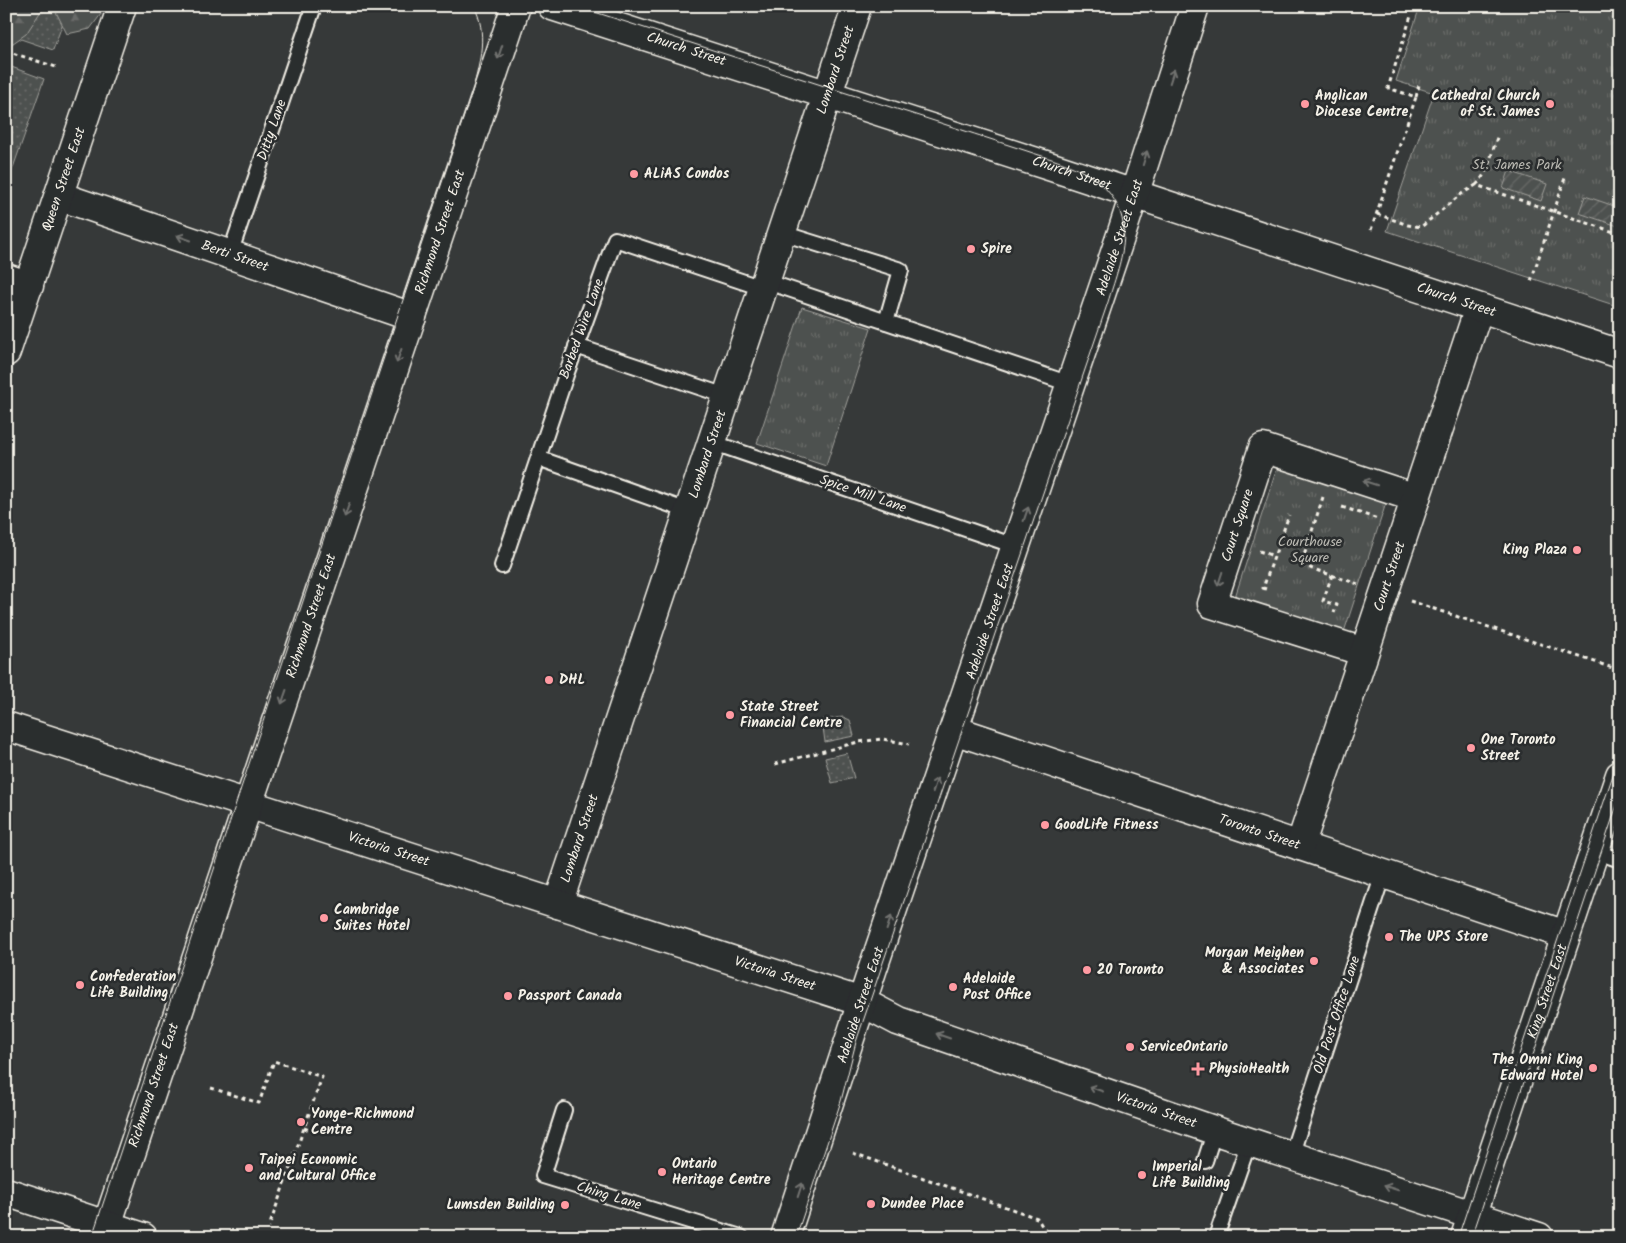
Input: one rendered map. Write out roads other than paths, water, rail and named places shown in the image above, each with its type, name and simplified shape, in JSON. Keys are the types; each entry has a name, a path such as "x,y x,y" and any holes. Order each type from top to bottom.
{"main road":[{"name":"Queen Street East","path":"6,352 18,282 59,196 122,6"},
{"name":"Richmond Street East","path":"105,1231 516,6"},
{"name":"Church Street","path":"552,6 828,94 1620,354"},
{"name":"Lombard Street","path":"558,904 857,6"},
{"name":"Adelaide Street East","path":"785,1237 862,1002 1134,194 1195,6"},
{"name":"Berti Street","path":"59,196 412,317"},
{"name":"Court Street","path":"1300,846 1480,308"},
{"name":"Court Square","path":"1364,652 1212,604 1263,448 1416,498"},
{"name":"Victoria Street","path":"6,726 862,1002 898,1021 1291,1156 1468,1226 1538,1237"},
{"name":"Toronto Street","path":"954,730 1566,935"},
{"name":"King Street East","path":"1468,1226 1620,775"},
{"path":"6,1192 105,1231 143,1237"}],"lane":[{"name":"Ditty Lane","path":"230,254 314,6"},
{"path":"782,232 901,270 886,322"},
{"name":"Barbed Wire Lane","path":"502,566 576,346 615,239 763,284"},
{"path":"763,284 886,322 1070,384"},
{"path":"576,346 726,396"},
{"name":"Spice Mill Lane","path":"711,442 1015,546"},
{"path":"538,458 688,511"},
{"path":"1594,851 1620,860"},
{"name":"Old Post Office Lane","path":"1291,1156 1383,874"},
{"name":"Ching Lane","path":"564,1110 543,1176 741,1237"},
{"path":"1205,1160 1215,1130"},
{"path":"1216,1237 1249,1142"}],"tram line":[{"path":"92,1237 473,89 480,58 482,37 481,26 474,6"},
{"path":"576,6 948,125 1078,169 1097,181 1115,201 1124,229 1121,258 1108,302 856,1042 841,1101 796,1237"},
{"path":"1458,1237 1620,754"},
{"path":"1472,1237 1620,796"}],"place":[{"name":"Anglican Diocese Centre","path":"1305,104"},
{"name":"Cathedral Church of St. James","path":"1550,104"},
{"name":"ALiAS Condos","path":"634,174"},
{"name":"Spire","path":"971,249"},
{"name":"King Plaza","path":"1577,550"},
{"name":"DHL","path":"549,680"},
{"name":"State Street Financial Centre","path":"730,715"},
{"name":"One Toronto Street","path":"1471,748"},
{"name":"GoodLife Fitness","path":"1045,825"},
{"name":"Cambridge Suites Hotel","path":"324,918"},
{"name":"The UPS Store","path":"1389,937"},
{"name":"Morgan Meighen & Associates","path":"1314,961"},
{"name":"20 Toronto","path":"1087,970"},
{"name":"Confederation Life Building","path":"80,985"},
{"name":"Adelaide Post Office","path":"953,987"},
{"name":"Passport Canada","path":"508,996"},
{"name":"ServiceOntario","path":"1130,1047"},
{"name":"The Omni King Edward Hotel","path":"1593,1068"},
{"name":"PhysioHealth","path":"1198,1069"},
{"name":"Yonge-Richmond Centre","path":"301,1122"},
{"name":"Taipei Economic and Cultural Office","path":"249,1168"},
{"name":"Ontario Heritage Centre","path":"662,1172"},
{"name":"Imperial Life Building","path":"1142,1175"},
{"name":"Dundee Place","path":"871,1204"},
{"name":"Lumsden Building","path":"565,1205"}],"park label":[{"name":"St. James Park","path":"1517,165"},
{"name":"Courthouse Square","path":"1310,550"}]}
